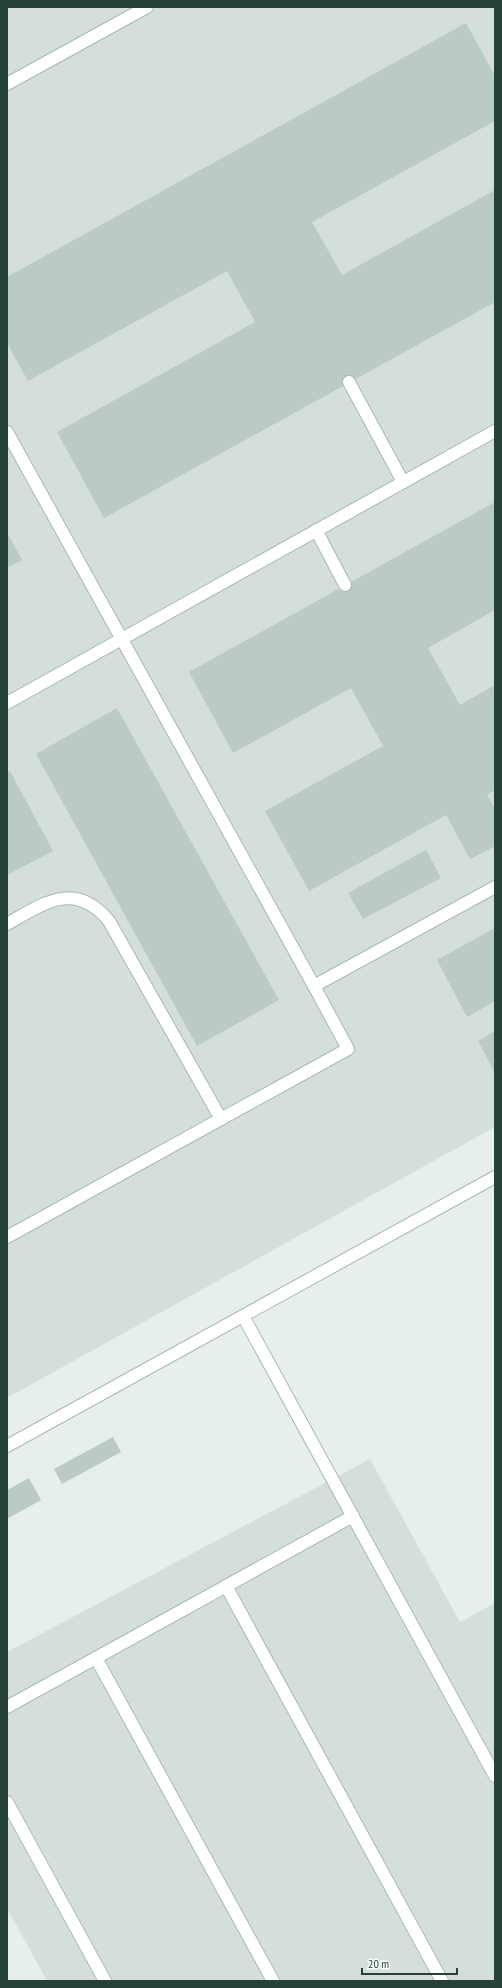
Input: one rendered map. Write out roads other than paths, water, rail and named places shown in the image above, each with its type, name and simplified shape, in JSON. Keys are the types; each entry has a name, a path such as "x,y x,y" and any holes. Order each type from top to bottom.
{"street":[{"path":"7,84 147,7"},
{"path":"349,382 403,482"},
{"path":"7,703 495,431"},
{"path":"7,432 348,1049 7,1237"},
{"path":"316,530 345,585"},
{"path":"314,986 495,887"},
{"path":"7,924 44,903 62,898 82,900 103,914 109,921 221,1119"},
{"path":"7,1446 495,1177"},
{"path":"243,1316 495,1776"},
{"path":"7,1707 353,1516"},
{"path":"226,1586 442,1981"},
{"path":"96,1658 273,1981"},
{"path":"7,1802 105,1981"}]}
